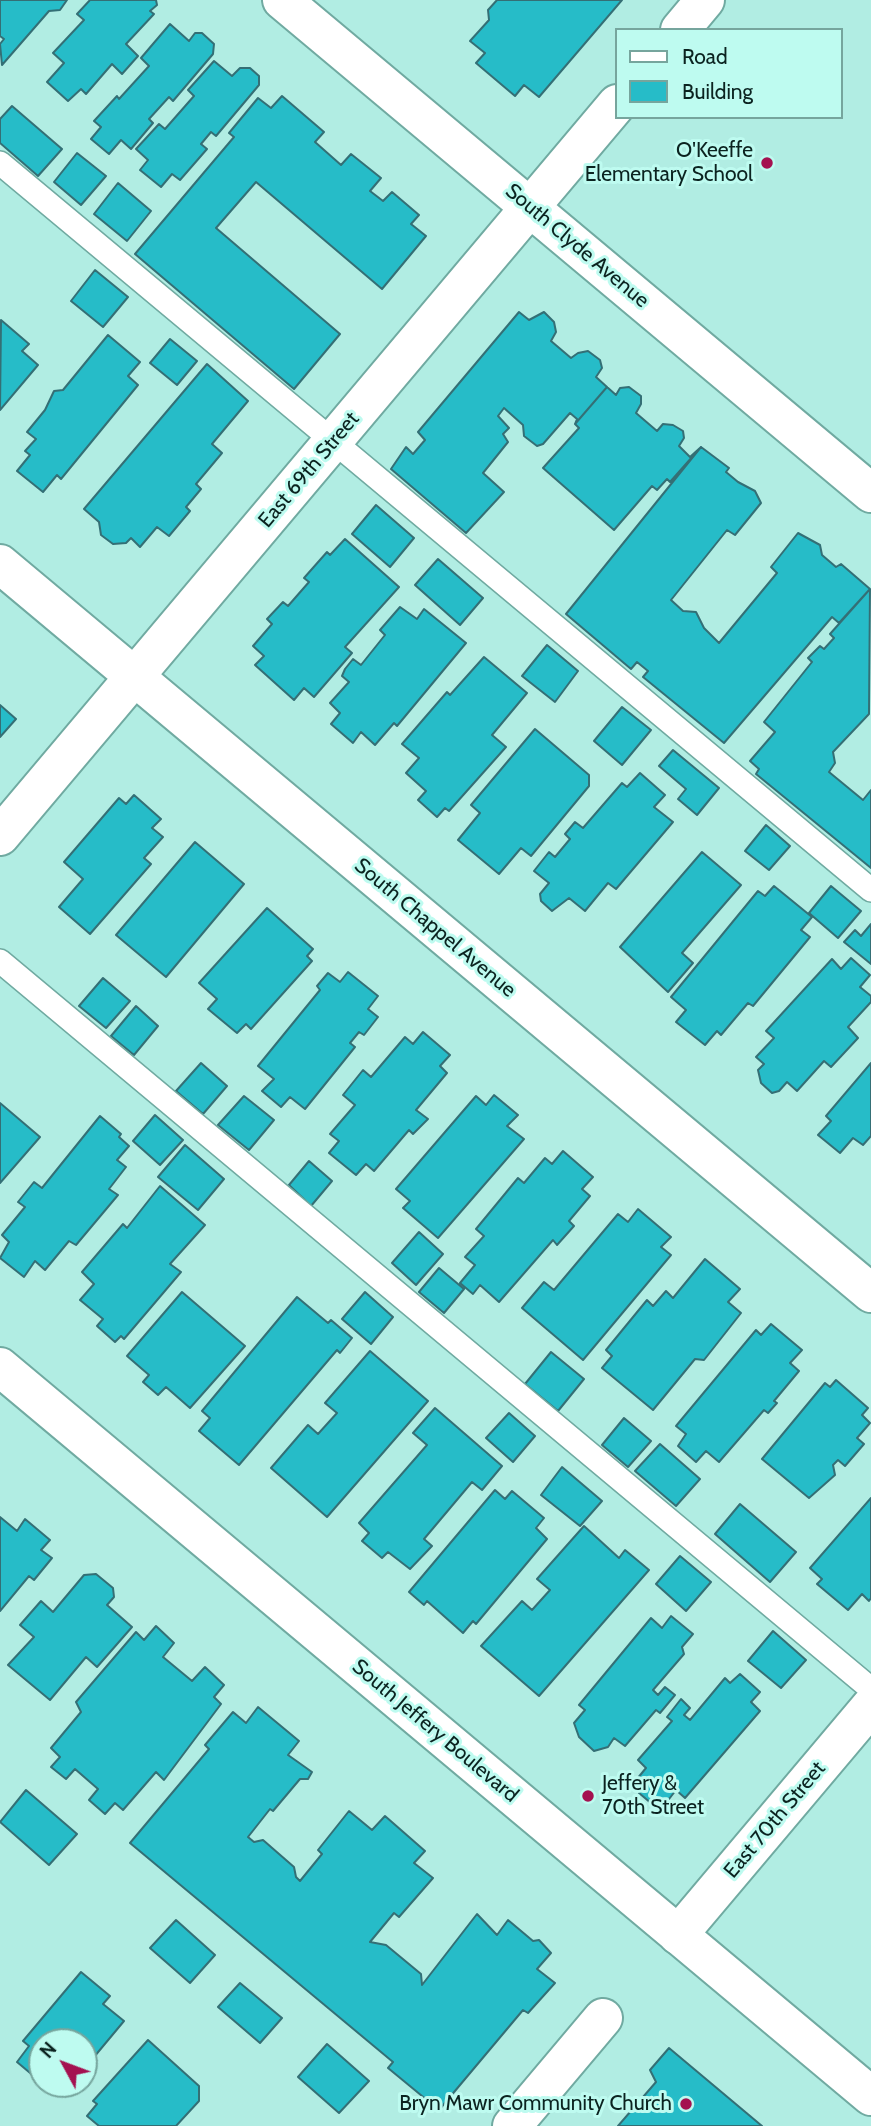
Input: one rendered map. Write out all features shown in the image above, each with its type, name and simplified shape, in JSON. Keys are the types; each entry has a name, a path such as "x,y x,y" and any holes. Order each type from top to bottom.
{"street":[{"name":"South Clyde Avenue","path":"282,0 871,493"},
{"path":"682,28 705,0"},
{"name":"East 69th Street","path":"0,836 616,105"},
{"name":"South Chappel Avenue","path":"0,564 871,1293"},
{"name":"South Jeffery Boulevard","path":"0,1367 871,2096"},
{"name":"East 70th Street","path":"678,1935 871,1706"},
{"path":"512,2126 603,2018"}],"lane":[{"path":"0,163 871,890"},
{"path":"0,961 871,1689"}],"building":[{"path":"0,0 67,0 60,10 49,11 2,65 0,44 4,39 0,36"},
{"path":"90,0 156,0 157,5 150,11 154,14 126,44 138,56 122,74 112,64 86,94 81,89 68,101 47,82 64,63 53,53 84,20 77,14"},
{"path":"497,0 622,0 539,97 524,85 515,96 476,63 485,53 470,41 489,20 488,10"},
{"path":"170,24 189,41 195,33 202,33 214,44 213,54 173,101 169,97 149,119 153,123 131,149 121,140 109,154 91,139 101,127 94,121 117,96 119,99 149,66 141,58"},
{"path":"214,61 232,76 240,68 250,68 259,76 259,85 216,136 211,132 201,144 207,149 180,180 172,174 161,187 140,170 148,160 136,149 159,124 165,129 194,96 188,90"},
{"path":"282,96 324,132 315,142 341,165 351,154 381,178 370,191 383,201 392,192 419,215 411,224 426,236 382,289 256,182 216,228 340,334 294,389 135,254 234,137 229,133 258,98 271,108"},
{"path":"12,106 62,149 38,176 0,143 0,119"},
{"path":"77,153 106,176 81,205 54,182"},
{"path":"118,183 151,211 127,241 94,214"},
{"path":"95,270 128,297 103,327 71,301"},
{"path":"519,312 529,320 544,312 554,322 556,332 551,341 571,358 588,351 600,360 602,368 596,377 607,387 575,424 577,419 570,413 543,444 537,446 524,436 523,425 504,408 498,416 509,428 503,434 508,442 483,473 504,492 466,533 391,469 406,447 413,454 425,440 418,432"},
{"path":"1,320 29,344 22,351 38,365 0,410"},
{"path":"108,335 140,362 128,376 138,385 61,479 57,475 43,492 17,471 30,455 25,451 36,439 27,432 45,410 54,391 63,390"},
{"path":"170,339 197,361 177,385 150,363"},
{"path":"207,364 248,401 212,444 222,453 196,484 201,489 186,507 190,511 169,536 157,527 140,547 131,538 126,543 113,544 101,535 99,522 84,509"},
{"path":"607,387 616,395 620,388 629,387 641,396 641,404 636,413 657,431 663,424 673,425 683,431 684,438 679,446 690,457 701,447 670,482 667,479 657,490 652,486 614,530 543,468 579,428 575,424"},
{"path":"701,447 729,468 726,472 738,482 755,491 761,503 735,535 727,530 671,600 683,611 696,612 704,628 719,643 777,573 771,567 798,533 820,545 822,555 836,567 841,564 870,589 839,623 832,617 724,743 643,677 648,671 637,662 631,669 566,614"},
{"path":"376,505 414,538 390,567 352,534"},
{"path":"345,539 399,587 345,647 352,653 314,697 304,688 294,700 255,665 264,656 253,646 272,624 267,619 283,602 288,606 309,582 304,578 327,552 330,555"},
{"path":"438,559 483,598 460,625 415,585"},
{"path":"870,589 869,714 833,752 835,763 829,772 863,800 871,790 871,868 756,774 759,769 750,761 775,732 764,722 812,662 808,658 820,646 824,649 834,638 830,634"},
{"path":"400,607 417,619 424,609 466,643 397,726 394,723 375,745 361,732 353,743 331,724 340,713 330,703 349,682 342,676 345,669 353,659 361,665 385,635 380,630"},
{"path":"547,645 578,671 555,702 522,676"},
{"path":"484,657 527,693 492,735 506,747 449,811 445,808 437,817 418,800 426,791 406,773 419,758 402,744 447,692 450,695"},
{"path":"0,705 16,719 0,737"},
{"path":"622,707 651,730 622,765 594,741"},
{"path":"535,729 589,775 589,786 531,856 521,848 499,874 458,840 480,813 471,805"},
{"path":"673,750 719,788 697,815 678,799 686,789 659,766"},
{"path":"640,773 665,795 654,807 673,822 616,889 608,883 585,911 569,898 552,911 541,901 540,894 549,883 534,871 549,852 555,857 570,839 565,834 575,822 583,828 622,783 627,787"},
{"path":"134,795 161,819 152,828 163,837 144,858 151,864 90,934 59,907 83,879 64,862 119,798 126,804"},
{"path":"766,825 790,846 769,870 745,851"},
{"path":"195,842 244,884 166,977 116,935"},
{"path":"702,852 741,885 682,953 693,963 668,992 620,947"},
{"path":"774,886 812,917 801,930 810,937 753,1006 748,1003 721,1035 717,1031 705,1045 676,1022 686,1010 671,997 758,891 765,896"},
{"path":"831,886 861,911 838,938 809,913"},
{"path":"267,908 313,949 307,956 312,961 251,1029 246,1024 237,1033 208,1009 217,999 199,983"},
{"path":"871,924 871,964 844,942 855,930 861,936"},
{"path":"851,958 870,975 860,987 871,996 871,1002 848,1027 858,1038 831,1067 824,1061 797,1091 787,1082 779,1091 772,1093 761,1083 758,1070 764,1064 756,1057 774,1038 766,1031 832,959 841,969"},
{"path":"348,972 378,996 368,1009 378,1017 364,1035 359,1032 350,1043 355,1047 305,1109 290,1097 281,1107 262,1091 274,1079 258,1066 320,990 317,986 328,973 340,982"},
{"path":"103,978 130,1001 106,1028 79,1006"},
{"path":"136,1006 158,1026 134,1055 111,1036"},
{"path":"423,1032 450,1055 440,1066 447,1073 416,1110 428,1119 413,1134 409,1130 374,1171 366,1164 356,1175 329,1153 339,1141 330,1134 355,1105 343,1095 363,1070 371,1077 405,1037 413,1044"},
{"path":"201,1063 227,1086 203,1114 176,1091"},
{"path":"871,1063 871,1136 863,1145 853,1138 840,1153 818,1135 831,1121 826,1116"},
{"path":"494,1095 518,1115 507,1126 524,1139 438,1238 403,1208 410,1201 396,1189 476,1096 486,1105"},
{"path":"244,1096 274,1120 249,1150 218,1125"},
{"path":"0,1103 40,1137 0,1183"},
{"path":"155,1115 183,1140 160,1165 133,1141"},
{"path":"100,1116 121,1134 119,1137 129,1146 117,1160 126,1167 109,1189 118,1195 76,1245 69,1241 45,1270 35,1261 24,1277 0,1258 9,1242 2,1235 25,1207 18,1202 34,1182 42,1188"},
{"path":"185,1145 224,1179 198,1210 158,1177"},
{"path":"563,1151 593,1177 582,1189 590,1196 569,1221 574,1226 557,1245 553,1240 499,1302 480,1285 473,1294 460,1283 475,1265 465,1257 484,1236 476,1229 518,1178 524,1183 545,1158 552,1164"},
{"path":"309,1161 332,1181 311,1206 289,1185"},
{"path":"160,1186 205,1225 170,1264 181,1272 124,1339 121,1336 115,1342 97,1326 103,1319 80,1300 94,1284 82,1272 123,1224 127,1228"},
{"path":"638,1209 671,1237 661,1247 671,1255 583,1360 522,1308 544,1282 554,1290 618,1214 628,1222"},
{"path":"419,1232 443,1254 416,1285 392,1263"},
{"path":"705,1259 740,1289 728,1302 741,1313 704,1360 695,1359 653,1410 602,1368 612,1356 606,1350 647,1300 653,1306 666,1291 673,1298"},
{"path":"439,1268 464,1289 444,1313 419,1292"},
{"path":"182,1292 245,1346 190,1408 166,1387 158,1395 143,1382 149,1375 127,1356"},
{"path":"365,1292 393,1317 371,1344 342,1319"},
{"path":"297,1297 328,1323 331,1320 352,1338 340,1353 337,1350 239,1465 199,1431 210,1418 202,1411"},
{"path":"771,1324 802,1350 790,1363 799,1371 774,1401 777,1403 768,1413 764,1410 719,1462 706,1451 696,1462 678,1446 686,1434 676,1426 756,1330 761,1335"},
{"path":"370,1351 428,1401 327,1517 271,1468 308,1425 318,1434 337,1413 325,1403"},
{"path":"551,1352 584,1379 558,1411 525,1384"},
{"path":"836,1380 868,1408 862,1415 870,1423 857,1438 864,1444 845,1466 838,1460 833,1465 835,1475 809,1498 762,1459 825,1383 830,1387"},
{"path":"435,1408 502,1466 482,1490 472,1482 424,1539 432,1546 410,1569 388,1552 382,1558 362,1541 369,1533 359,1523 427,1445 413,1433"},
{"path":"509,1413 535,1436 513,1462 486,1438"},
{"path":"624,1418 651,1441 628,1467 602,1445"},
{"path":"660,1444 700,1479 676,1506 635,1471"},
{"path":"562,1467 602,1501 580,1526 541,1495"},
{"path":"495,1490 505,1499 512,1491 544,1518 536,1528 547,1539 476,1624 473,1621 463,1633 427,1601 424,1605 409,1592"},
{"path":"871,1498 871,1598 869,1601 862,1594 848,1610 817,1584 822,1579 810,1568"},
{"path":"740,1504 796,1552 770,1582 715,1534"},
{"path":"0,1517 17,1531 25,1519 50,1540 41,1550 52,1558 34,1580 29,1576 0,1611"},
{"path":"584,1526 619,1558 625,1550 649,1570 539,1696 481,1646 522,1601 532,1610 550,1590 537,1579"},
{"path":"680,1556 711,1582 686,1611 656,1584"},
{"path":"96,1574 113,1588 114,1597 107,1605 132,1627 97,1667 86,1657 50,1700 8,1665 34,1637 20,1625 41,1601 53,1612 84,1575"},
{"path":"671,1616 693,1634 682,1647 684,1654 653,1690 658,1695 665,1687 675,1695 660,1713 656,1710 625,1746 614,1738 608,1747 594,1751 579,1737 574,1723 585,1710 579,1705 651,1618 662,1628"},
{"path":"156,1626 174,1643 163,1657 192,1681 205,1667 224,1685 214,1697 221,1704 164,1780 156,1772 123,1810 115,1803 105,1814 89,1800 98,1789 75,1769 66,1779 51,1767 60,1757 51,1748 81,1712 76,1702 136,1632 144,1640"},
{"path":"773,1631 806,1660 781,1688 748,1661"},
{"path":"740,1674 760,1692 751,1702 760,1711 685,1798 676,1790 666,1803 652,1804 639,1793 637,1779 646,1768 638,1760 672,1721 667,1717 681,1699 690,1708 684,1715 690,1720 725,1678 730,1683"},
{"path":"258,1707 299,1741 288,1755 312,1772 308,1779 300,1779 273,1811 270,1809 248,1837 254,1842 263,1840 294,1867 296,1877 300,1881 322,1854 318,1850 349,1811 372,1830 385,1816 425,1851 414,1863 433,1878 399,1917 394,1913 370,1942 386,1945 421,1974 422,1985 477,1914 497,1935 508,1920 533,1941 539,1940 551,1953 537,1969 555,1983 528,2013 523,2010 439,2110 388,2068 393,2062 130,1843 209,1749 205,1745 233,1712 246,1723"},
{"path":"26,1790 77,1834 49,1865 0,1822"},
{"path":"176,1920 215,1955 190,1983 150,1948"},
{"path":"81,1972 110,1996 103,2004 124,2021 98,2052 98,2028 34,2028"},
{"path":"240,1983 282,2018 260,2043 218,2007"},
{"path":"148,2040 199,2086 199,2101 176,2126 99,2126 87,2116 97,2104 93,2101"},
{"path":"327,2044 369,2081 339,2113 298,2077"},
{"path":"28,2047 28,2071 17,2062"},
{"name":"Bryn Mawr Community Church","path":"669,2048 762,2126 618,2126 656,2082 650,2070"}],"place":[{"name":"O'Keeffe Elementary School","path":"767,163"},
{"name":"Jeffery & 70th Street","path":"588,1796"},
{"name":"Bryn Mawr Community Church","path":"686,2104"}]}
